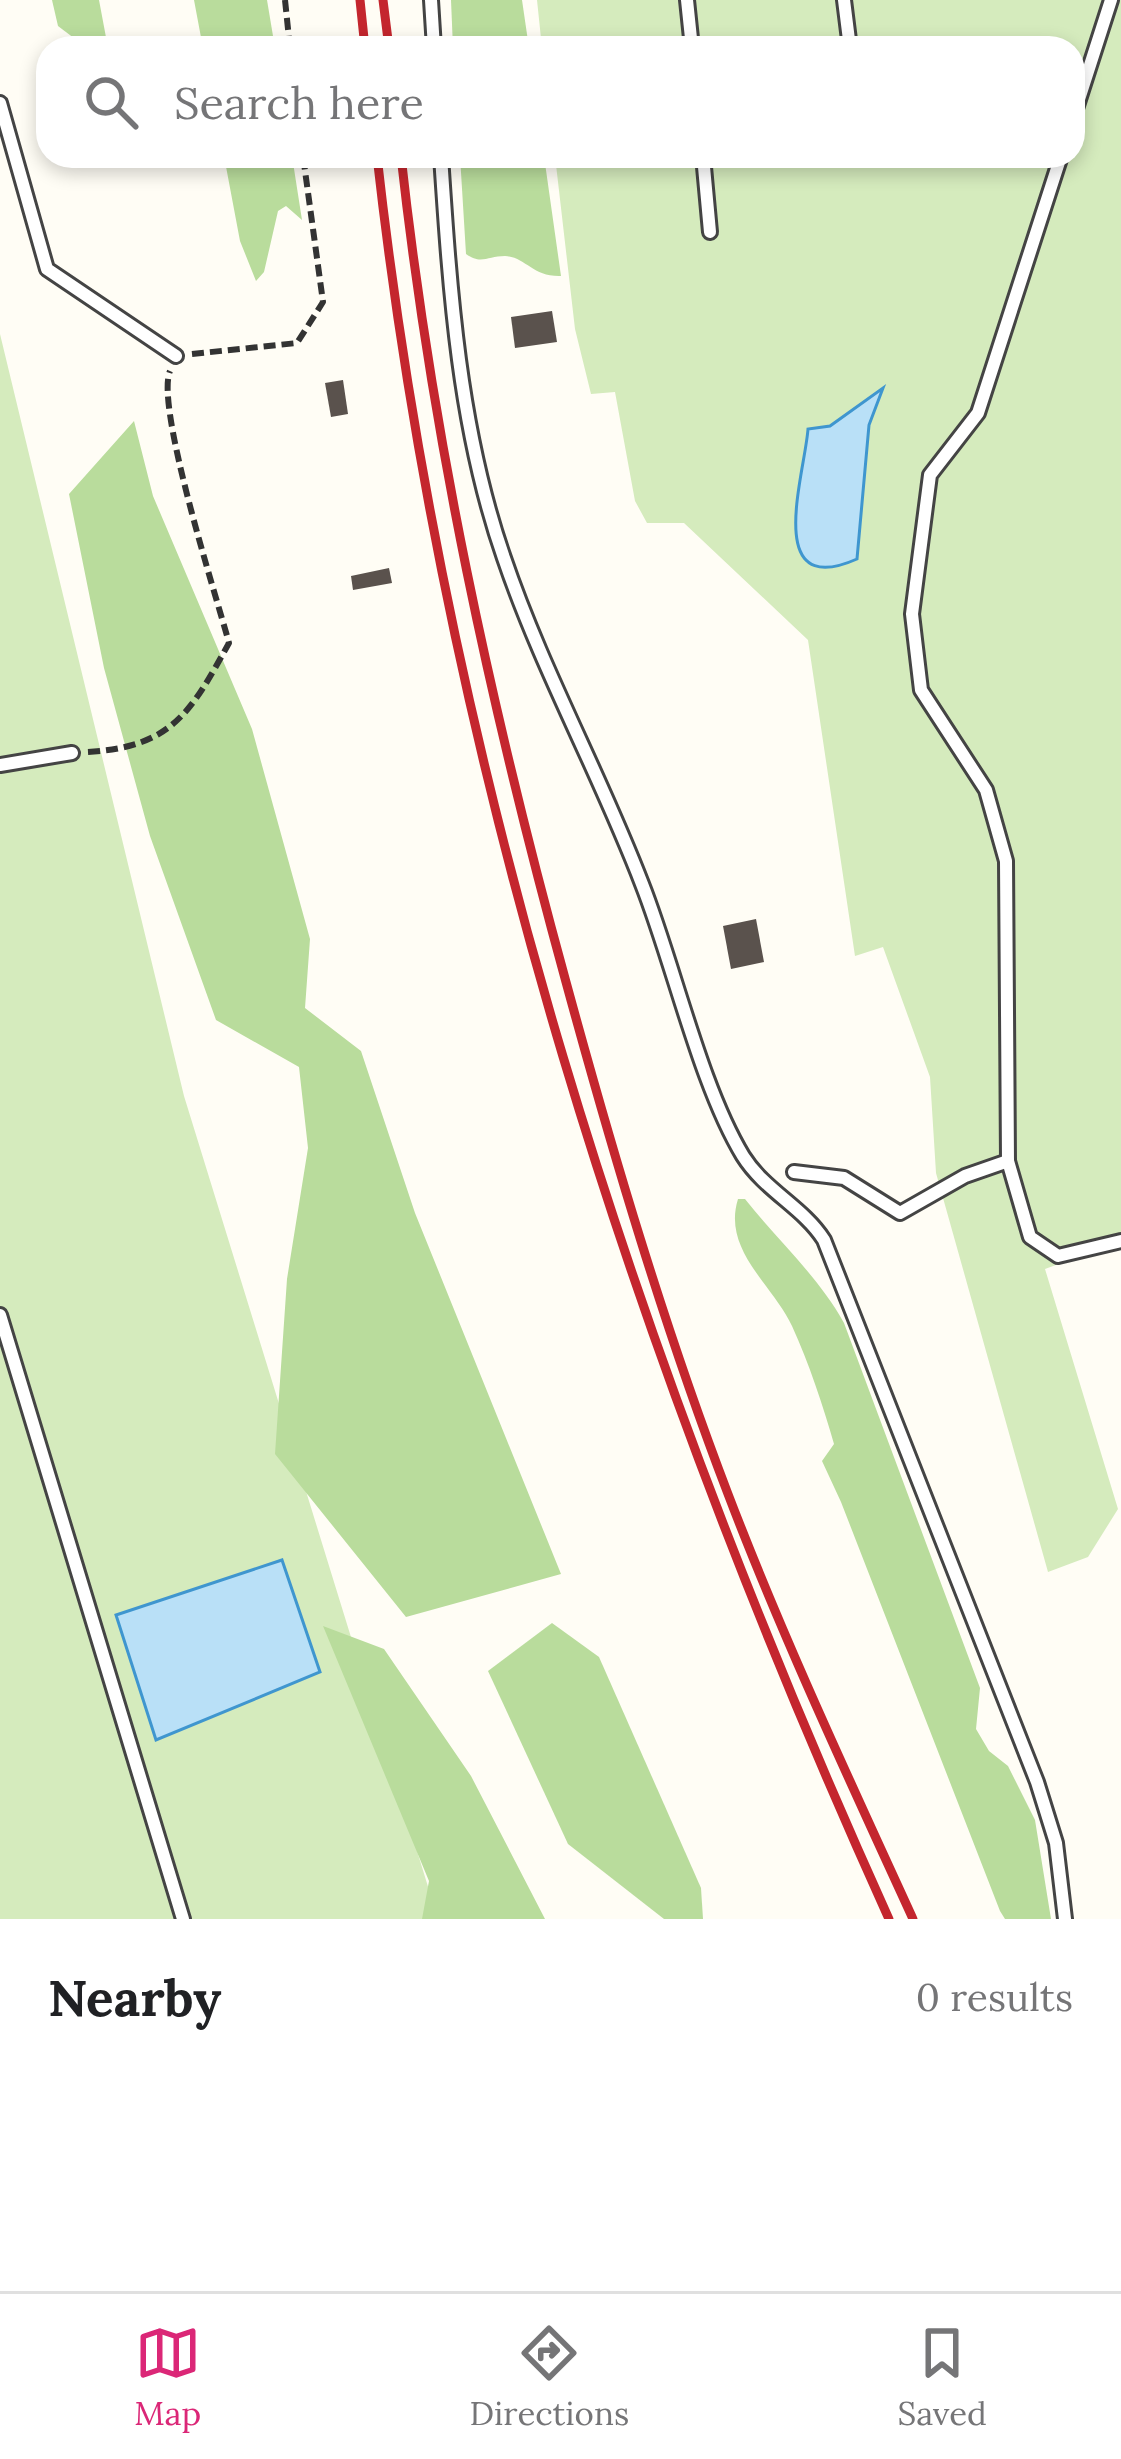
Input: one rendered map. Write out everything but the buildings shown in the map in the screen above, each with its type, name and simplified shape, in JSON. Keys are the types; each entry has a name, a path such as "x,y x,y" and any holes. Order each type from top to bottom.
{"lane":[{"path":"431,0 433,36"},
{"path":"687,0 691,36"},
{"path":"844,0 848,36"},
{"path":"1085,81 1111,0"},
{"path":"0,103 47,269 176,356"},
{"path":"442,168 464,394 503,556 636,867 729,1129 774,1195 812,1221 824,1240 1043,1798 1056,1843 1065,1919"},
{"path":"704,168 710,232"},
{"path":"1056,168 978,413 930,476 912,614 921,690 986,790 1006,861 1008,1161 1030,1237 1058,1256 1121,1240"},
{"path":"0,765 72,753"},
{"path":"794,1172 844,1178 900,1213 965,1176 1008,1161"},
{"path":"0,1315 183,1919"}],"path":[{"path":"286,0 289,36"},
{"path":"72,753 109,751 164,736 204,688 229,643 165,382 176,356 297,344 323,302 305,168"}],"green space":[{"path":"52,0 99,0 106,36 71,36 58,26"},
{"path":"194,0 267,0 273,36 201,36"},
{"path":"451,0 522,0 527,36 452,36"},
{"path":"537,0 1121,0 1121,1241 1045,1269 1118,1509 1088,1557 1048,1572 936,1173 930,1077 883,947 855,956 808,640 684,523 647,523 635,501 615,392 591,394 575,329 556,168 1085,168 1085,36 541,36"},
{"path":"226,168 294,168 302,220 286,206 278,211 264,272 256,281 240,241"},
{"path":"461,168 546,168 561,276 543,273 512,257 480,259 466,254"},
{"path":"0,334 184,1096 438,1919 0,1919"},
{"path":"134,421 153,496 252,729 310,939 305,1008 361,1051 415,1213 561,1574 406,1617 275,1454 287,1279 308,1148 299,1067 216,1020 150,836 104,668 69,494"},
{"path":"738,1199 745,1199 798,1260 844,1323 980,1688 976,1729 989,1751 1008,1766 1035,1820 1051,1919 1005,1919 1000,1911 822,1461 834,1444 804,1355 784,1311 737,1235"},
{"path":"552,1623 599,1657 701,1888 703,1919 664,1919 568,1844 488,1671"},
{"path":"323,1626 384,1649 471,1776 545,1919 422,1919 429,1881"}],"water":[{"path":"883,388 869,425 857,559 827,567 809,563 799,548 796,526 808,429 830,426"},
{"path":"282,1560 320,1672 156,1740 116,1615"}],"railway":[{"path":"360,0 364,36"},
{"path":"383,0 388,36"},
{"path":"379,168 408,386 450,612 502,836 563,1057 633,1276 711,1492 889,1919"},
{"path":"402,168 429,365 467,572 513,777 602,1111 661,1304 728,1494 794,1655 913,1919"}]}
